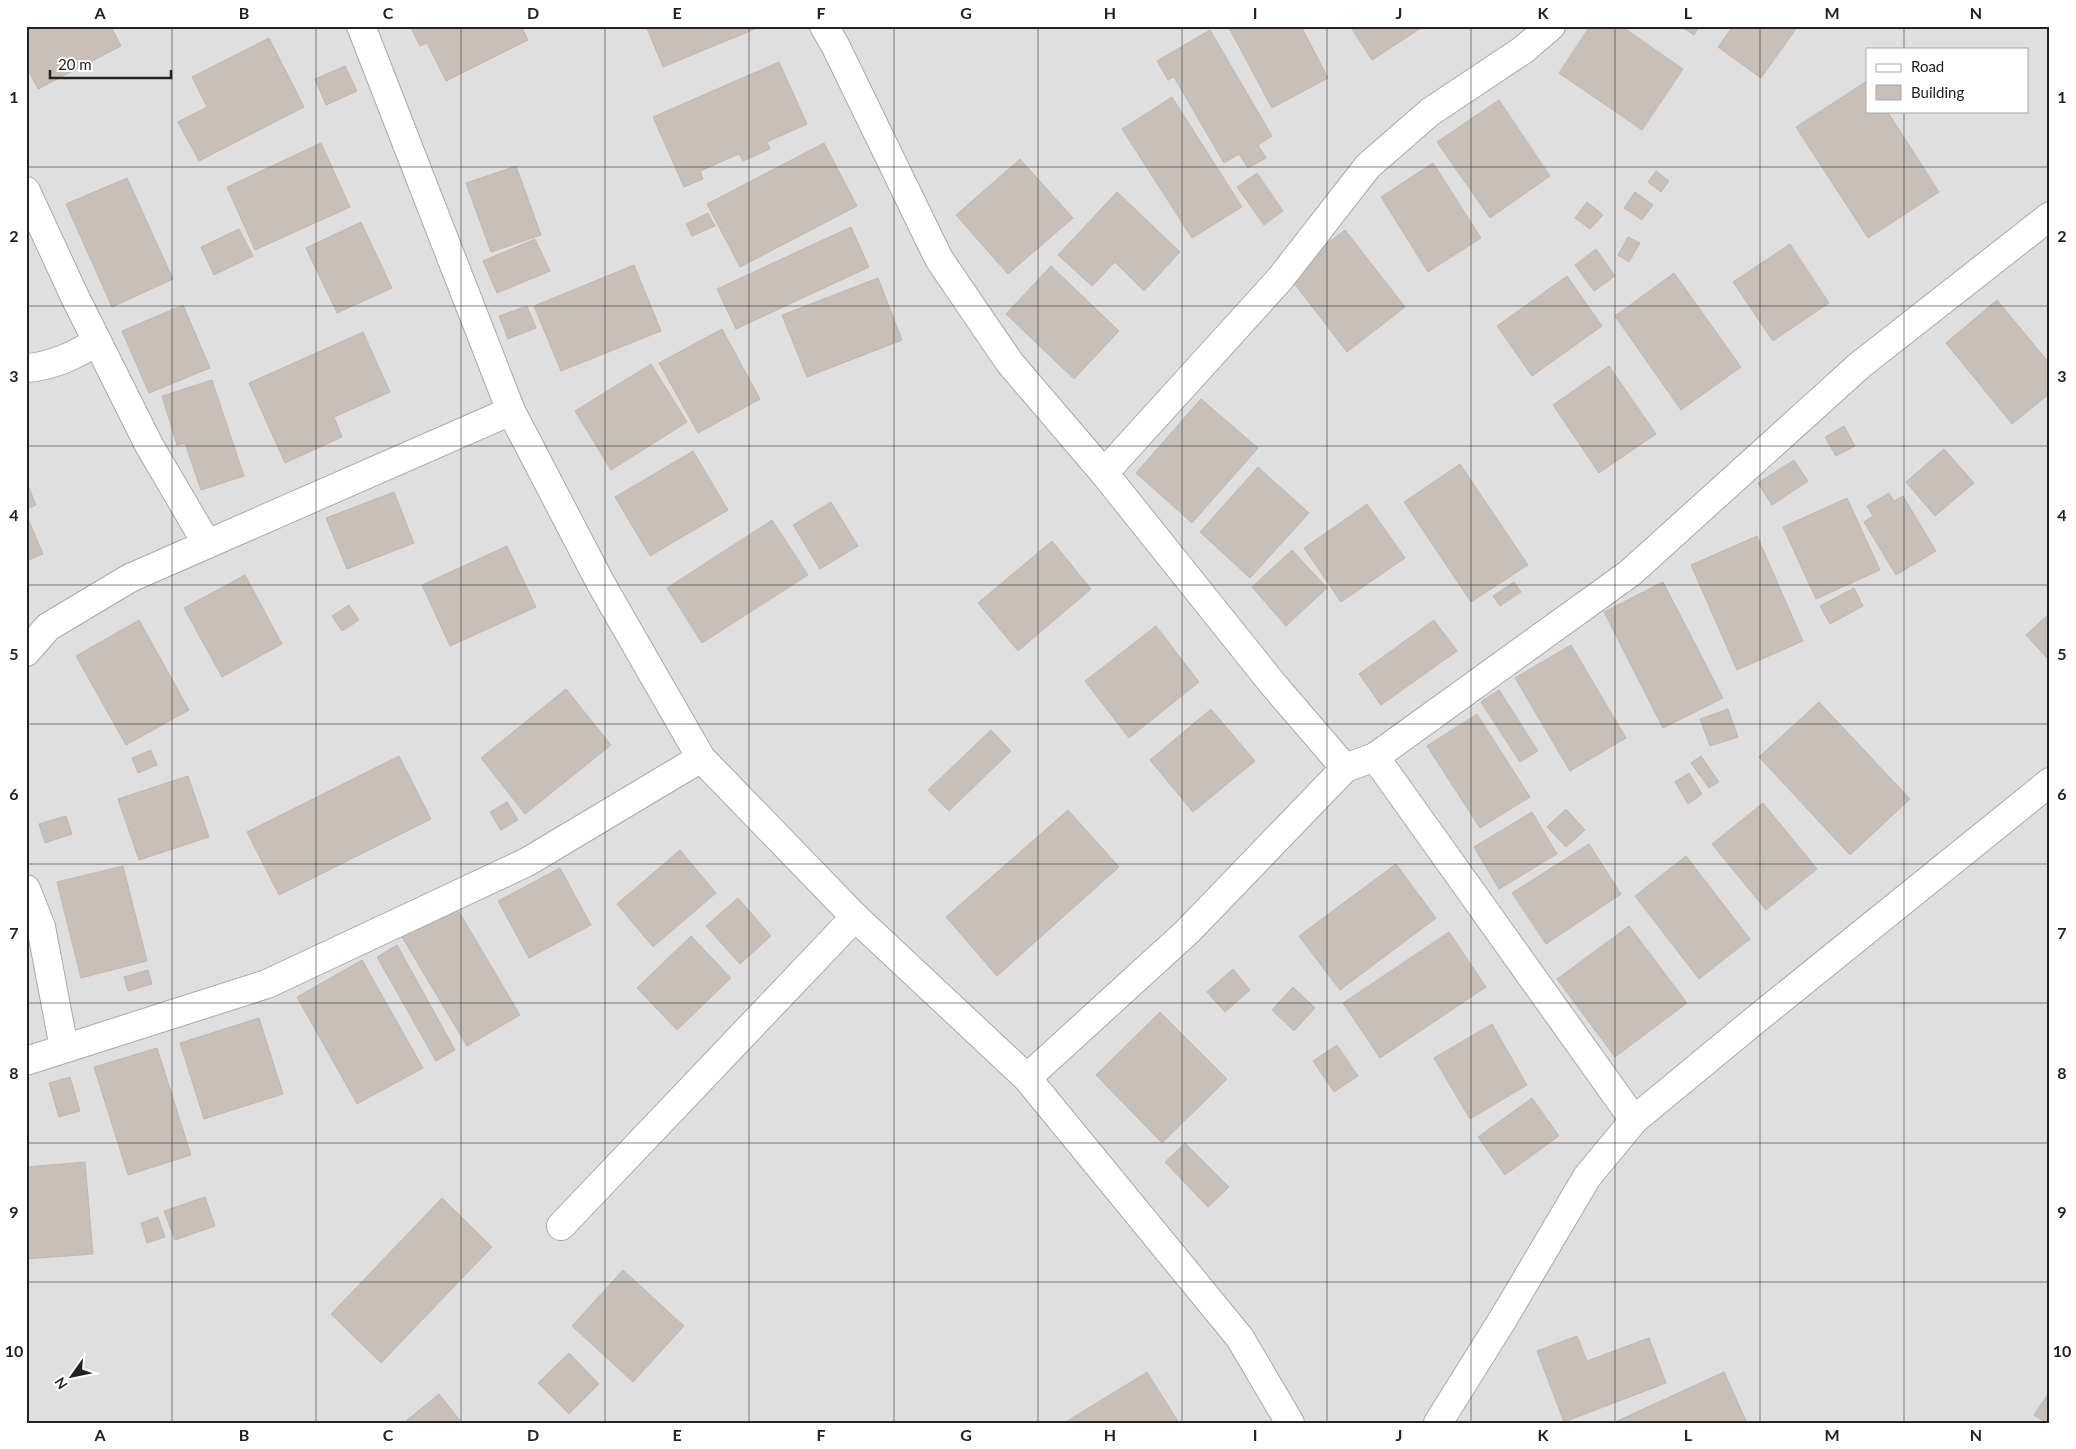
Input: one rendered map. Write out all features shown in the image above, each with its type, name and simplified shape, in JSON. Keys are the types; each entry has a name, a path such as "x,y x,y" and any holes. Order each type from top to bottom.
{"street":[{"path":"361,26 511,411 600,582 701,758 856,917 1027,1078 1240,1338 1290,1423"},
{"path":"824,26 939,259 1010,363 1104,473 1272,683 1345,768"},
{"path":"1104,473 1280,279 1368,166 1430,112 1524,50 1551,26"},
{"path":"26,190 96,341 149,445 207,544"},
{"path":"1027,1078 1188,931 1345,768 1375,757 1630,573 1860,365 2050,216"},
{"path":"26,368 37,368 86,349 96,341"},
{"path":"26,652 48,627 130,578 511,411"},
{"path":"1375,757 1634,1120"},
{"path":"26,1062 64,1048 267,984 527,862 701,758"},
{"path":"1438,1423 1587,1177 1634,1120 2050,782"},
{"path":"26,889 41,927 64,1048"},
{"path":"561,1226 856,917"}],"shaded area":[{"path":"26,26 2050,26 2050,1423 26,1423"}],"building":[{"path":"26,26 111,26 121,46 38,89 26,66"},
{"path":"410,26 521,26 528,40 446,81 427,43 420,46"},
{"path":"646,26 762,26 663,67"},
{"path":"1228,26 1301,26 1328,78 1272,108"},
{"path":"1350,26 1424,26 1372,60"},
{"path":"1590,26 1621,26 1683,69 1642,130 1559,73"},
{"path":"1680,26 1699,26 1694,35"},
{"path":"1733,26 1798,26 1761,78 1718,47"},
{"path":"1210,30 1272,136 1258,145 1266,158 1248,168 1239,154 1224,163 1174,77 1168,80 1157,61"},
{"path":"269,38 304,107 199,161 178,122 207,107 192,77"},
{"path":"779,62 807,124 767,142 770,149 743,161 739,154 700,171 703,179 684,187 653,117"},
{"path":"345,66 357,91 326,105 315,79"},
{"path":"1866,82 1866,112 1888,112 1939,192 1868,238 1796,127"},
{"path":"1172,97 1242,207 1192,238 1122,129"},
{"path":"1499,100 1550,176 1490,218 1437,142"},
{"path":"321,143 350,207 255,250 227,187"},
{"path":"824,143 857,206 740,267 707,204"},
{"path":"1020,159 1073,218 1008,274 956,215"},
{"path":"1433,163 1481,238 1428,272 1381,197"},
{"path":"516,166 541,235 491,252 466,183"},
{"path":"1656,171 1669,181 1661,192 1648,182"},
{"path":"1257,173 1283,211 1264,225 1237,187"},
{"path":"127,178 173,279 112,307 66,204"},
{"path":"1117,192 1180,252 1144,291 1115,262 1092,286 1058,255"},
{"path":"1635,192 1653,205 1642,220 1624,208"},
{"path":"1587,202 1603,215 1590,229 1575,218"},
{"path":"708,213 715,226 692,236 686,224"},
{"path":"361,222 392,288 337,313 306,248"},
{"path":"851,227 869,267 736,329 717,289"},
{"path":"239,229 253,256 214,275 201,247"},
{"path":"1345,230 1405,307 1347,352 1287,274"},
{"path":"1628,237 1640,243 1629,262 1618,255"},
{"path":"535,239 550,271 497,293 483,261"},
{"path":"1790,244 1829,303 1773,341 1733,282"},
{"path":"1596,249 1615,276 1594,291 1575,265"},
{"path":"634,265 661,331 561,371 534,306"},
{"path":"1051,266 1119,331 1074,379 1006,314"},
{"path":"1674,273 1741,367 1681,410 1615,316"},
{"path":"1567,276 1602,326 1532,376 1497,326"},
{"path":"878,278 902,340 807,377 782,315"},
{"path":"1997,300 2050,364 2050,393 2012,424 1946,343"},
{"path":"183,305 210,368 149,393 122,331"},
{"path":"527,306 536,328 508,339 499,316"},
{"path":"722,329 760,399 698,433 659,363"},
{"path":"363,332 390,392 334,417 342,437 285,463 249,383"},
{"path":"651,364 687,422 611,470 575,411"},
{"path":"1609,366 1656,434 1599,473 1553,405"},
{"path":"212,380 244,476 201,490 185,443 177,445 162,396"},
{"path":"1201,399 1258,448 1192,523 1136,473"},
{"path":"1844,426 1855,446 1836,456 1825,437"},
{"path":"1944,449 1974,483 1935,516 1906,482"},
{"path":"693,451 728,510 650,556 615,497"},
{"path":"1794,460 1808,481 1772,505 1758,483"},
{"path":"1460,464 1528,565 1471,602 1404,502"},
{"path":"1258,467 1309,513 1250,578 1200,532"},
{"path":"26,481 36,505 26,509"},
{"path":"394,492 414,543 347,569 326,518"},
{"path":"1889,493 1894,501 1903,496 1936,551 1896,575 1864,522 1873,516 1867,506"},
{"path":"1847,498 1880,570 1816,599 1783,527"},
{"path":"831,502 858,546 820,569 793,525"},
{"path":"1367,504 1405,558 1341,602 1304,548"},
{"path":"26,514 43,554 26,561"},
{"path":"772,520 808,575 702,643 667,588"},
{"path":"1757,536 1803,641 1737,670 1691,565"},
{"path":"1052,541 1091,589 1018,651 978,603"},
{"path":"507,546 536,607 450,646 422,585"},
{"path":"1292,550 1327,588 1286,626 1252,587"},
{"path":"245,575 282,644 222,677 184,608"},
{"path":"1514,582 1521,592 1500,606 1493,596"},
{"path":"1663,582 1723,698 1663,728 1604,612"},
{"path":"1854,588 1863,606 1830,624 1820,606"},
{"path":"349,605 359,620 342,631 332,616"},
{"path":"2050,613 2050,661 2026,635"},
{"path":"139,620 189,710 126,745 76,656"},
{"path":"1434,620 1457,651 1381,705 1359,674"},
{"path":"1156,626 1199,682 1129,738 1085,681"},
{"path":"1571,645 1626,738 1570,771 1515,678"},
{"path":"566,689 611,745 525,814 481,758"},
{"path":"1499,690 1538,751 1520,762 1481,702"},
{"path":"1819,702 1910,799 1850,855 1759,757"},
{"path":"1211,709 1255,761 1193,812 1150,760"},
{"path":"1728,709 1738,737 1710,746 1700,719"},
{"path":"1477,714 1530,797 1480,828 1427,746"},
{"path":"991,730 1011,751 949,811 928,790"},
{"path":"151,750 157,765 138,773 132,758"},
{"path":"399,756 431,819 279,895 247,832"},
{"path":"1701,756 1719,782 1709,788 1691,763"},
{"path":"1689,773 1702,794 1688,804 1675,782"},
{"path":"188,776 209,837 139,860 118,799"},
{"path":"507,802 518,820 501,830 490,812"},
{"path":"1763,803 1817,869 1766,910 1712,844"},
{"path":"1566,809 1585,830 1566,847 1547,827"},
{"path":"1068,810 1119,867 997,976 946,917"},
{"path":"1532,812 1557,854 1499,889 1474,847"},
{"path":"66,816 72,834 45,843 39,824"},
{"path":"1589,844 1621,894 1546,944 1512,893"},
{"path":"680,850 716,893 653,947 617,904"},
{"path":"1686,856 1750,939 1699,979 1635,896"},
{"path":"1396,864 1436,918 1340,990 1299,936"},
{"path":"123,866 147,961 81,978 57,882"},
{"path":"560,868 591,925 529,958 498,901"},
{"path":"738,898 771,936 740,964 706,926"},
{"path":"455,905 520,1015 467,1046 402,937"},
{"path":"1629,926 1687,1003 1615,1057 1557,979"},
{"path":"1449,932 1486,987 1380,1058 1343,1003"},
{"path":"691,936 731,978 677,1030 637,988"},
{"path":"397,945 455,1050 436,1061 377,957"},
{"path":"362,960 423,1068 357,1104 297,997"},
{"path":"1233,969 1250,990 1225,1012 1207,992"},
{"path":"148,970 152,984 128,991 124,977"},
{"path":"1293,987 1315,1008 1294,1031 1272,1010"},
{"path":"1160,1012 1227,1079 1162,1143 1096,1075"},
{"path":"259,1018 283,1094 204,1119 180,1043"},
{"path":"1492,1024 1527,1085 1470,1119 1434,1058"},
{"path":"1337,1045 1358,1076 1334,1092 1313,1061"},
{"path":"157,1048 191,1155 128,1175 94,1067"},
{"path":"70,1077 80,1111 59,1117 49,1083"},
{"path":"1532,1098 1559,1136 1505,1175 1478,1137"},
{"path":"1185,1143 1229,1187 1208,1207 1165,1162"},
{"path":"85,1162 93,1254 26,1259 26,1167"},
{"path":"205,1197 215,1226 175,1240 164,1211"},
{"path":"442,1198 492,1247 381,1363 331,1314"},
{"path":"158,1217 165,1237 147,1243 141,1223"},
{"path":"623,1270 684,1326 633,1382 572,1326"},
{"path":"1577,1336 1587,1361 1649,1338 1666,1383 1564,1422 1537,1351"},
{"path":"569,1353 599,1384 569,1414 538,1383"},
{"path":"1147,1372 1179,1423 1064,1423"},
{"path":"1724,1372 1747,1423 1613,1423"},
{"path":"2050,1391 2050,1423 2046,1423 2034,1415"},
{"path":"439,1394 462,1423 408,1423 406,1421"}]}
